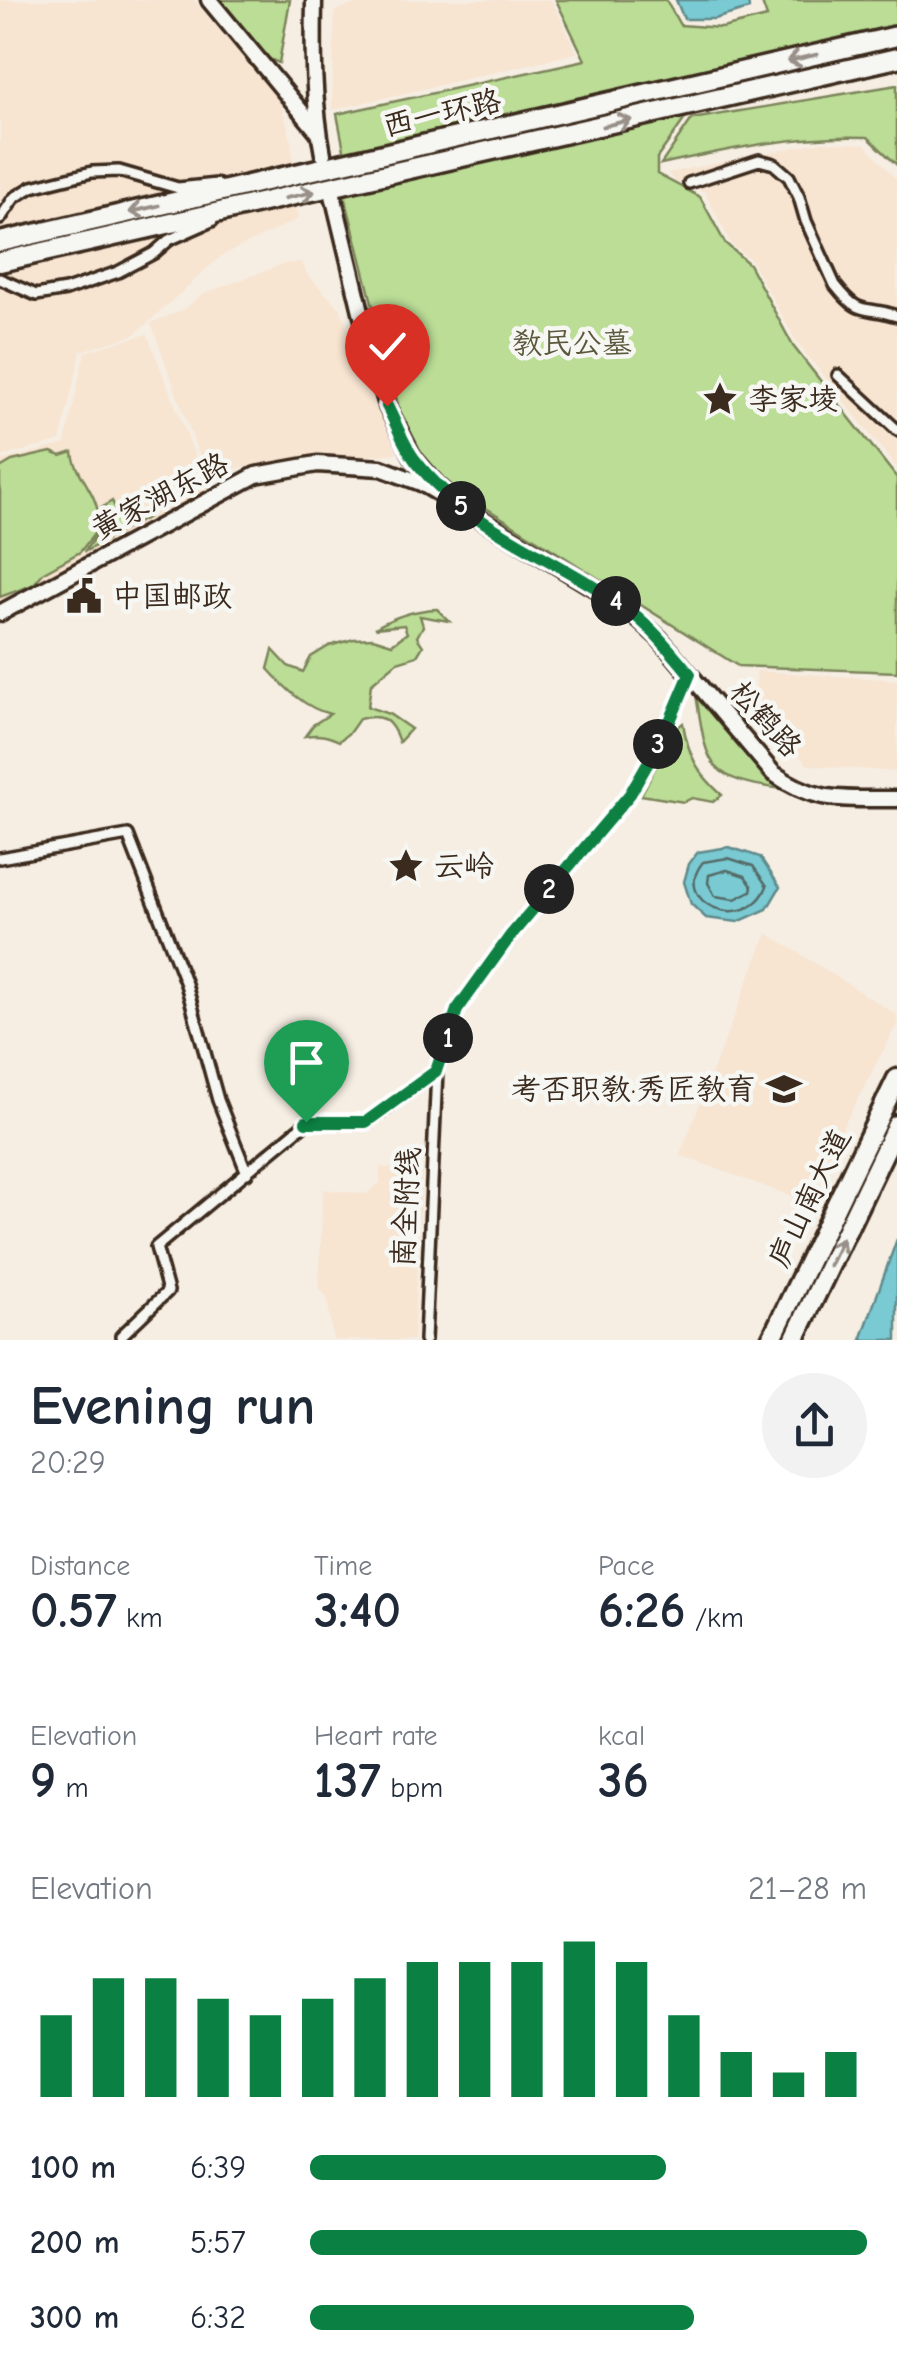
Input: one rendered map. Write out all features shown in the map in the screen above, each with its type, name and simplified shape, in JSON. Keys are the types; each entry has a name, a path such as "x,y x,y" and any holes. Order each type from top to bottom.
{"highway":[{"name":"西一环路","path":"0,242 897,36"},
{"name":"西一环路","path":"0,262 897,58"},
{"name":"庐山南大道","path":"771,1340 897,1079"},
{"name":"庐山南大道","path":"794,1340 897,1125"}],"main road":[{"path":"208,0 319,133"},
{"path":"314,0 313,43 323,154"},
{"name":"松鹤路","path":"333,195 387,406 412,457 437,485 466,510 622,604 660,638 773,774 820,798 897,799"},
{"name":"黄家湖东路","path":"0,613 256,475 317,464 381,468 421,483 466,510"}],"street":[{"path":"689,183 759,160 774,164 789,178 835,285 845,298 855,308 897,316"},
{"path":"0,219 14,198 32,187 92,172 119,171 178,188 280,178"},
{"path":"0,278 36,295 66,290 118,272 154,253 168,240 252,206"},
{"path":"838,375 897,430"},
{"name":"南全附线","path":"424,1340 436,1071 457,1010 511,935 630,794 664,735 690,674"},
{"path":"0,858 128,835 186,984 218,1100 248,1173"},
{"path":"122,1340 121,1336 168,1291 156,1247 306,1122 366,1122 436,1071"}],"shaded area":[{"path":"0,0 194,0 280,100 291,140 298,219 221,256 134,335 81,351 60,441 0,457"},
{"path":"367,0 552,0 577,53 332,110 335,11"},
{"path":"821,142 865,144 897,180 897,468 796,341 751,260 731,244 705,192 675,182 668,173"},
{"path":"302,262 307,275 340,308 397,453 205,471 151,323 185,309 202,294 284,264"},
{"path":"147,334 210,494 0,603 0,461 65,444 85,352"},
{"path":"757,671 897,680 897,772 808,765 754,706"},
{"name":"考否职教·秀匠教育","path":"767,933 897,1015 897,1024 804,1201 680,1155"},
{"path":"380,1167 422,1172 413,1340 333,1340 327,1297 319,1289 323,1189 366,1194 380,1183"}],"green space":[{"path":"201,0 290,0 279,63 257,54"},
{"path":"556,0 666,0 680,25 722,28 767,17 761,0 897,0 897,28 345,155 337,114 585,60"},
{"path":"897,85 897,165 868,137 764,144 661,164 692,119"},
{"name":"教民公墓","path":"689,113 657,158 657,174 700,197 725,243 749,264 793,346 897,478 897,672 738,666 451,486 420,455 400,412 344,193"},
{"path":"51,452 61,456 73,452 98,515 112,501 123,524 142,515 148,517 84,552 96,535 97,518 94,534 80,552 44,572 33,585 0,597 0,468 12,461"},
{"path":"437,609 449,621 420,616 423,626 417,637 423,646 417,656 397,662 371,684 368,707 389,714 411,729 399,742 389,723 374,717 359,719 339,741 305,736 330,714 304,702 268,669 273,650 288,666 303,672 311,657 329,646 373,638 392,644 407,633 404,625 375,628 405,614"},
{"path":"695,689 783,789 736,780 713,763"},
{"path":"683,723 695,763 722,795 713,802 641,795 677,727"}],"water":[{"path":"676,0 748,0 749,9 714,19 684,19"},
{"path":"729,847 760,857 780,887 767,909 738,922 706,918 691,904 684,882 689,864 698,852"},
{"path":"897,1239 897,1340 861,1340"}],"place":[{"name":"李家堎","path":"720,399"},
{"name":"中国邮政","path":"84,596"},
{"name":"云岭","path":"406,866"},
{"name":"考否职教·秀匠教育","path":"784,1089"}],"route":[{"path":"306,1122 366,1122 436,1071 457,1010 511,935 630,794 664,735 690,674 660,638 622,604 466,510 437,485 412,457 387,406"}]}
